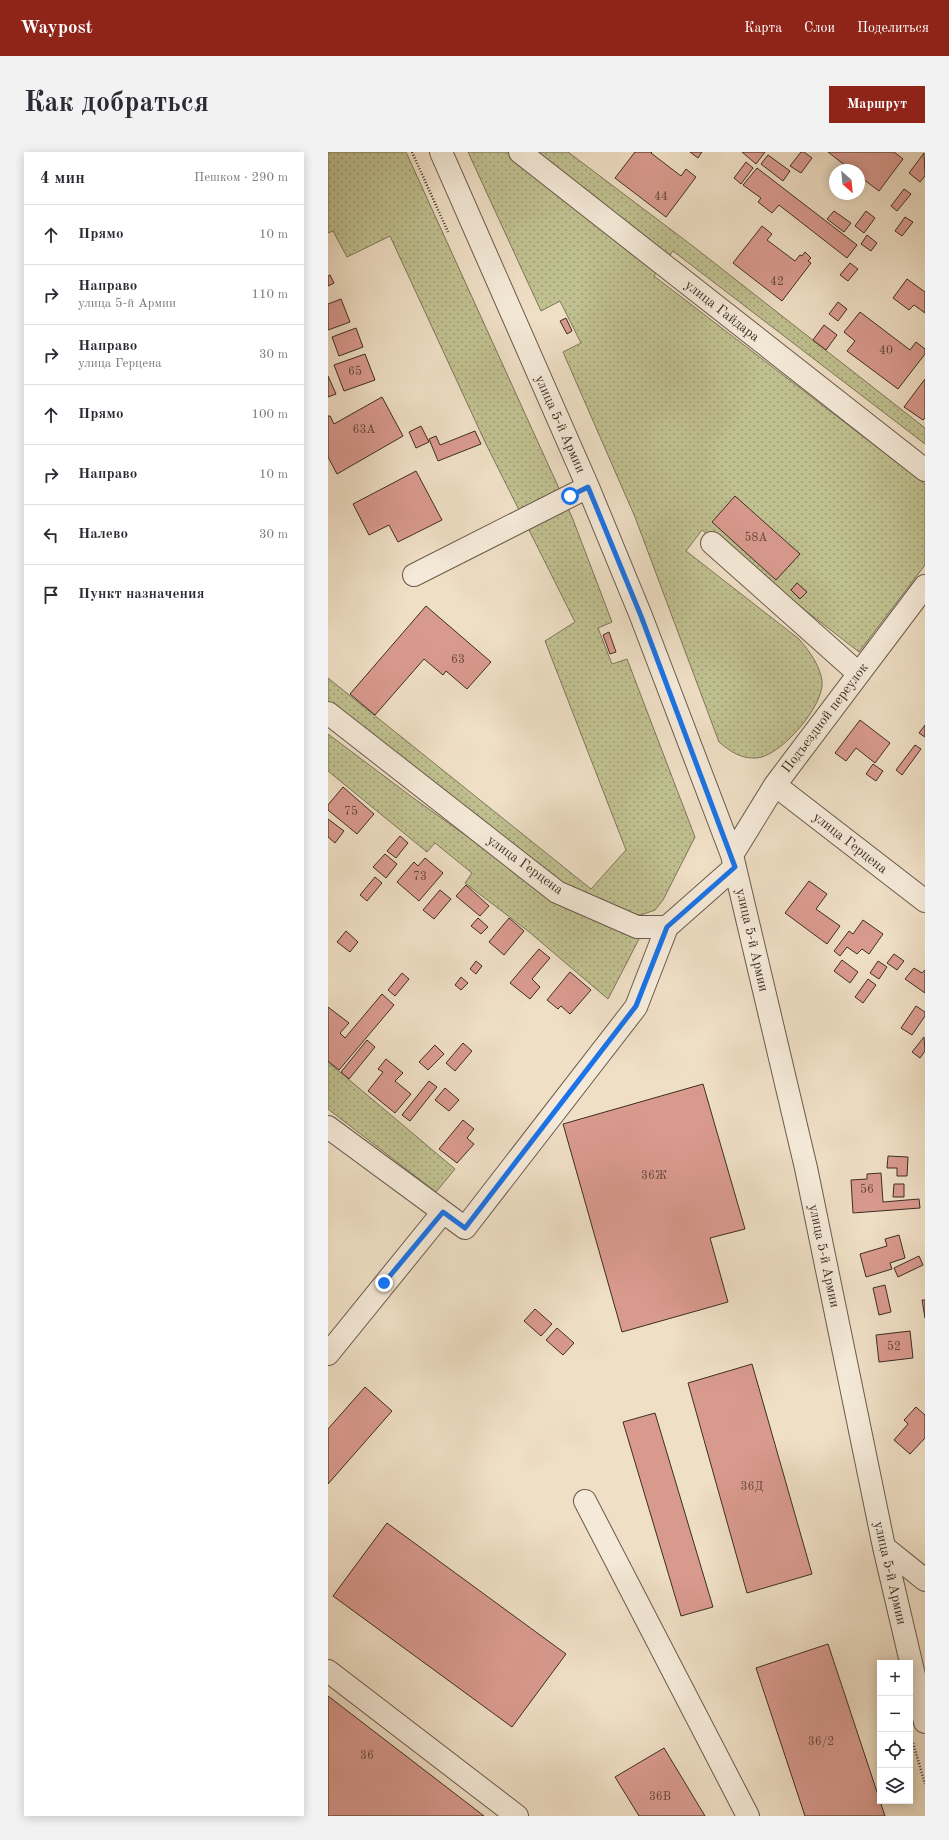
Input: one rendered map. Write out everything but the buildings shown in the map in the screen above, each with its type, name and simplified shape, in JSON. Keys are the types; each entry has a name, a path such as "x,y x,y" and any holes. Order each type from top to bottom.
{"street":[{"name":"улица 5-й Армии","path":"441,152 588,487 641,616 734,861 806,1168 884,1547 919,1730"},
{"name":"улица Гайдара","path":"520,152 925,470"},
{"path":"414,575 588,487"},
{"path":"712,543 858,674"},
{"name":"Подъездной переулок","path":"734,861 774,785 925,586"},
{"name":"улица Герцена","path":"328,714 557,892 637,927 667,927"},
{"name":"улица Герцена","path":"774,785 925,901"},
{"path":"328,1127 465,1228 636,1006 667,927 734,861"},
{"path":"328,1354 443,1212"},
{"path":"585,1501 748,1816"},
{"path":"884,1547 925,1580"},
{"path":"328,1671 517,1816"}],"path":[{"path":"919,1730 925,1784"}],"green space":[{"path":"328,152 406,152 572,517 612,622 598,628 612,664 627,659 695,837 663,900 655,910 641,915 625,914 578,898 328,706 328,678 591,889 626,850 545,641 575,622 486,444 390,236 347,257 333,231 328,233"},
{"path":"468,152 568,152 694,247 925,428 925,444 673,251 654,276 925,484 925,565 859,652 702,530 686,551 799,639 810,653 819,669 822,681 821,691 809,715 800,728 789,739 767,755 757,758 741,756 732,752 719,742 635,517 563,352 581,343 560,301 541,311"},
{"path":"328,734 412,797 563,905 639,939 608,999 528,931 465,883 472,873 435,843 427,852 328,771"},
{"path":"328,1062 455,1169 436,1192 328,1109"}],"route":[{"path":"384,1283 443,1212 465,1228 636,1006 667,927 735,867 732,855 641,616 588,487 570,496"}]}
